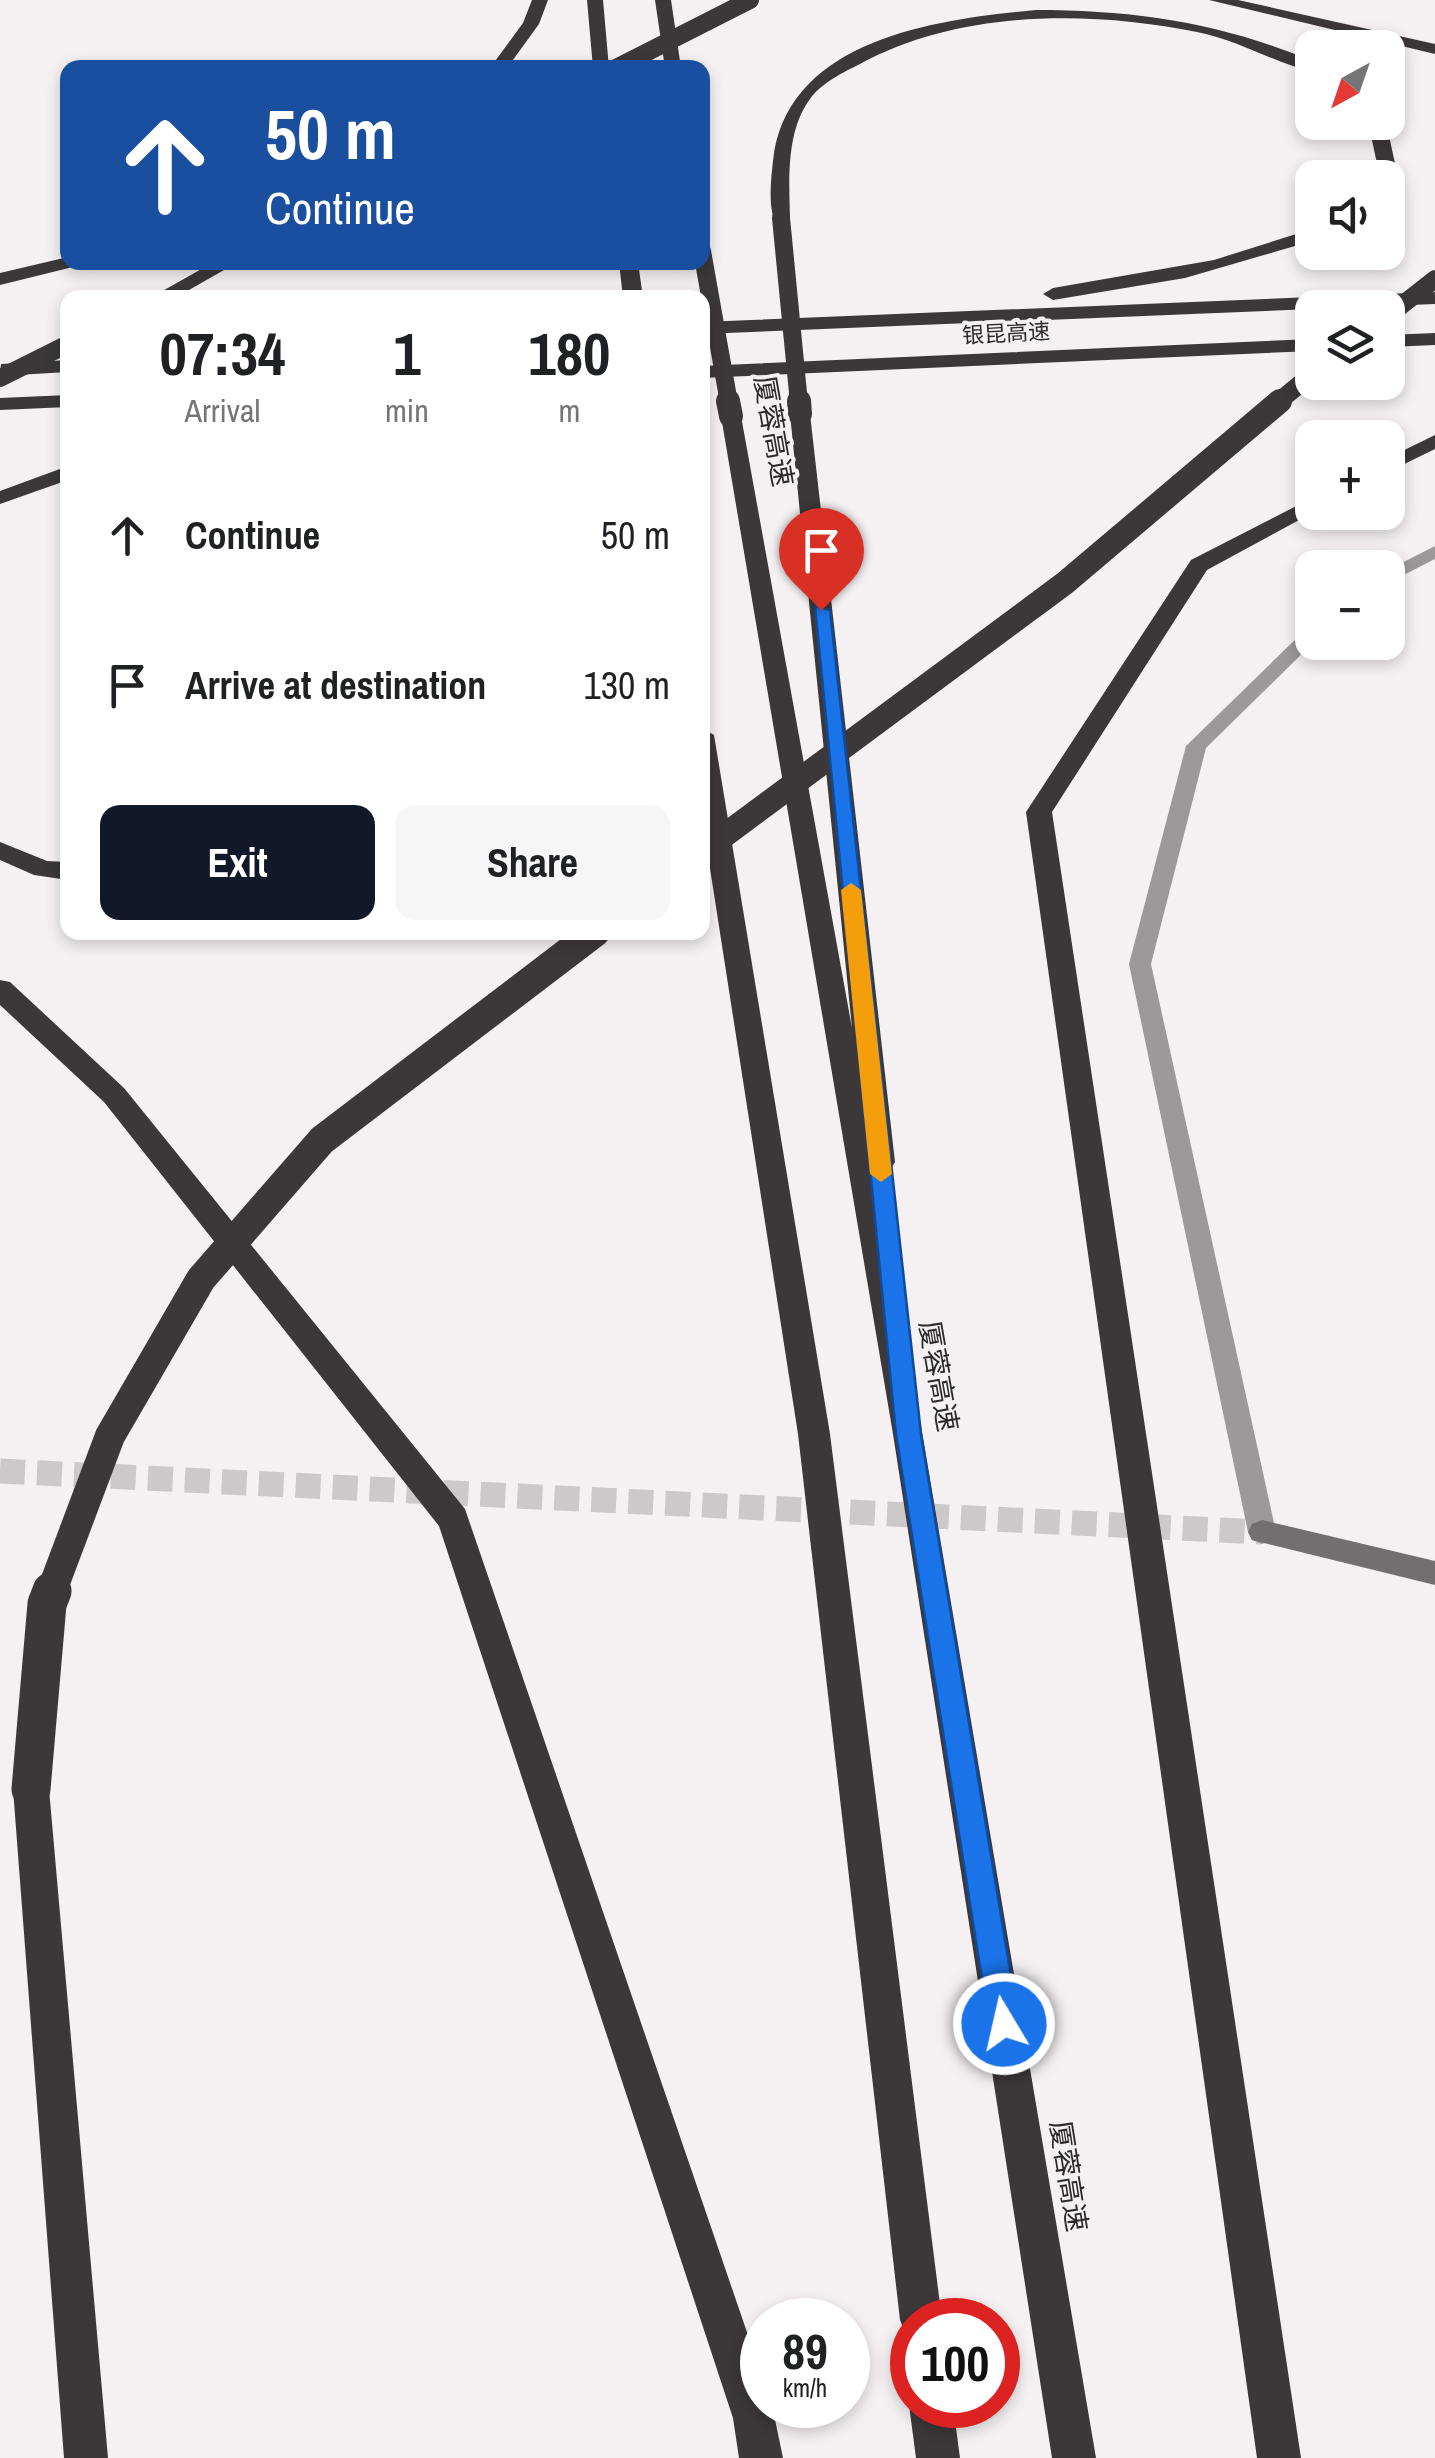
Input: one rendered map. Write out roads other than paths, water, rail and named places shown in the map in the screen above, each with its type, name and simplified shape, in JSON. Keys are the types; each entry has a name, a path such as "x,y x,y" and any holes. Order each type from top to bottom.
{"highway":[{"path":"504,60 531,24 540,0"},
{"path":"594,0 600,60"},
{"path":"663,0 671,60"},
{"path":"632,60 750,0"},
{"path":"1217,0 1435,49"},
{"path":"909,1434 800,414 781,218 780,150 802,96 868,47 946,23 1026,15 1135,17 1242,38 1295,60"},
{"path":"865,318 1142,282 1258,257 1295,242"},
{"path":"0,280 60,265"},
{"path":"174,290 213,270"},
{"path":"1405,303 1435,279"},
{"name":"厦蓉高速","path":"710,297 909,1434 1074,2458"},
{"path":"710,328 865,318 1435,298"},
{"path":"1405,341 1435,339"},
{"name":"银昆高速","path":"710,372 1295,346"},
{"path":"6,372 60,348"},
{"path":"6,372 60,367"},
{"path":"710,846 1065,583 1295,388"},
{"path":"0,404 60,401"},
{"path":"1405,457 1435,441"},
{"path":"0,498 60,475"},
{"path":"1279,2458 1039,812 1199,565 1295,515"},
{"path":"710,785 814,1434 918,2298"},
{"path":"0,850 43,869 60,871"},
{"path":"86,2458 31,1789 46,1604 110,1436 201,1279 322,1140 584,940"},
{"path":"0,988 114,1096 453,1520 755,2418 761,2458"},
{"path":"934,2428 938,2458"}],"street":[{"path":"1262,1532 1435,1573"}],"lane":[{"path":"1405,568 1435,552"},
{"path":"1262,1532 1140,964 1196,746 1295,650"}],"tunnel":[{"path":"0,1471 1262,1532"}]}
